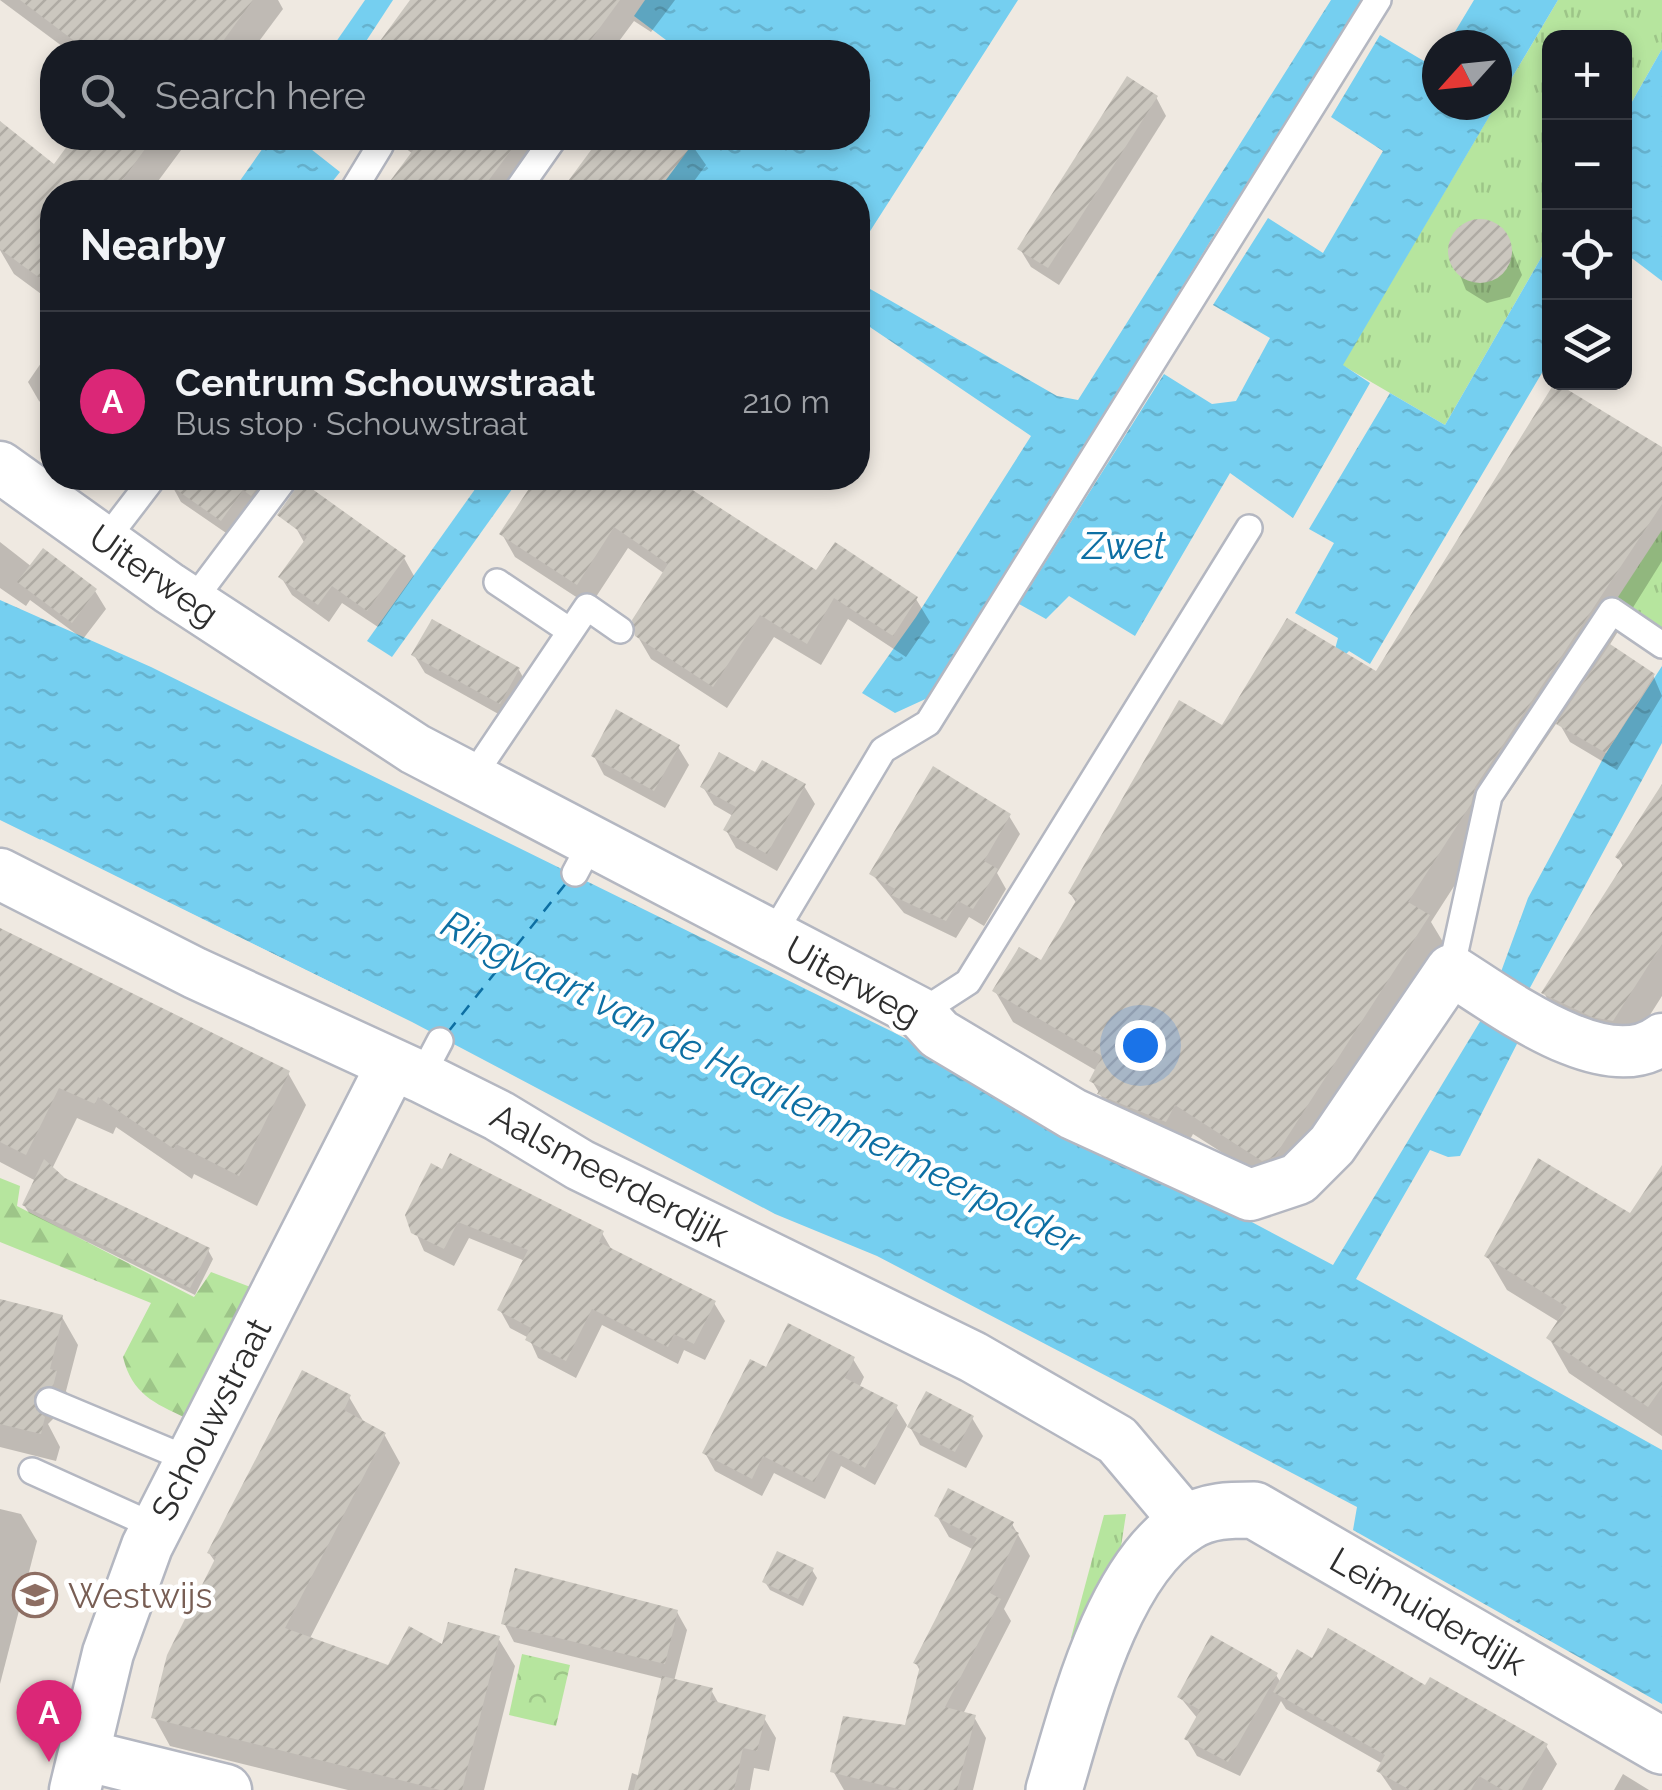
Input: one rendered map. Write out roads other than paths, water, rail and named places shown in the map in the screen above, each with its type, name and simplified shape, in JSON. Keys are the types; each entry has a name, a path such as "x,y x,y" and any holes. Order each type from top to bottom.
{"street":[{"name":"Uiterweg","path":"0,467 191,603 415,749 471,779 583,858 772,936 920,1013 939,1034 1072,1114 1250,1195 1298,1179 1332,1145 1469,981"},
{"name":"Aalsmeerderdijk","path":"0,874 195,973 418,1061 580,1165 973,1357 1078,1414 1117,1440 1149,1472 1187,1523"},
{"path":"1469,981 1574,1041 1628,1053 1650,1048 1662,1038"},
{"name":"Schouwstraat","path":"80,1772 125,1596 156,1527 190,1460 418,1061"},
{"name":"Leimuiderdijk","path":"1187,1523 1217,1510 1254,1510 1662,1746"},
{"path":"1054,1790 1085,1687 1130,1588 1156,1550 1187,1523"},
{"path":"80,1772 226,1790"}],"lane":[{"path":"772,936 883,750 928,723 1378,0"},
{"path":"359,180 378,150"},
{"path":"524,180 546,150"},
{"path":"104,542 144,490"},
{"path":"191,603 275,490"},
{"path":"920,1013 968,982 1248,528"},
{"path":"497,582 570,631"},
{"path":"471,779 587,607 620,630"},
{"path":"1469,981 1490,796 1612,612 1662,645"},
{"path":"49,1401 190,1460"},
{"path":"32,1471 156,1527"}],"water":[{"path":"365,0 393,0 367,40 337,40"},
{"path":"645,0 1018,0 870,231 870,180 663,180 684,150 870,150 870,40 666,40 634,16"},
{"name":"Zwet","path":"1331,0 1365,0 1216,232 932,696 895,713 862,693 916,617 1031,436 870,327 870,289 1057,396 1078,400"},
{"path":"1474,0 1558,0 1512,78 1512,30 1456,30"},
{"name":"Zwet","path":"1380,35 1422,60 1422,120 1487,120 1343,365 1370,383 1293,518 1230,473 1135,636 1069,596 1046,619 1019,604 1164,374 1212,404 1236,401 1270,338 1213,305 1268,218 1323,253 1383,151 1331,117"},
{"path":"1662,49 1662,281 1632,258 1632,102"},
{"path":"262,150 312,150 340,172 334,180 240,180"},
{"path":"1542,256 1542,373 1370,664 1349,651 1345,655 1335,649 1338,638 1295,613 1334,543 1309,529 1390,393 1445,425"},
{"path":"474,490 511,490 392,657 367,641"},
{"name":"Ringvaart van de Haarlemmermeerpolder","path":"0,600 151,667 893,1032 1333,1265 1487,1010 1528,898 1606,753 1662,666 1662,743 1525,997 1522,1034 1460,1156 1448,1157 1430,1150 1356,1279 1662,1450 1662,1704 1353,1530 1357,1507 877,1256 775,1214 412,1022 0,820"}],"place":[{"name":"Westwijs","path":"35,1595"},
{"name":"Centrum Schouwstraat","path":"49,1762"}]}
